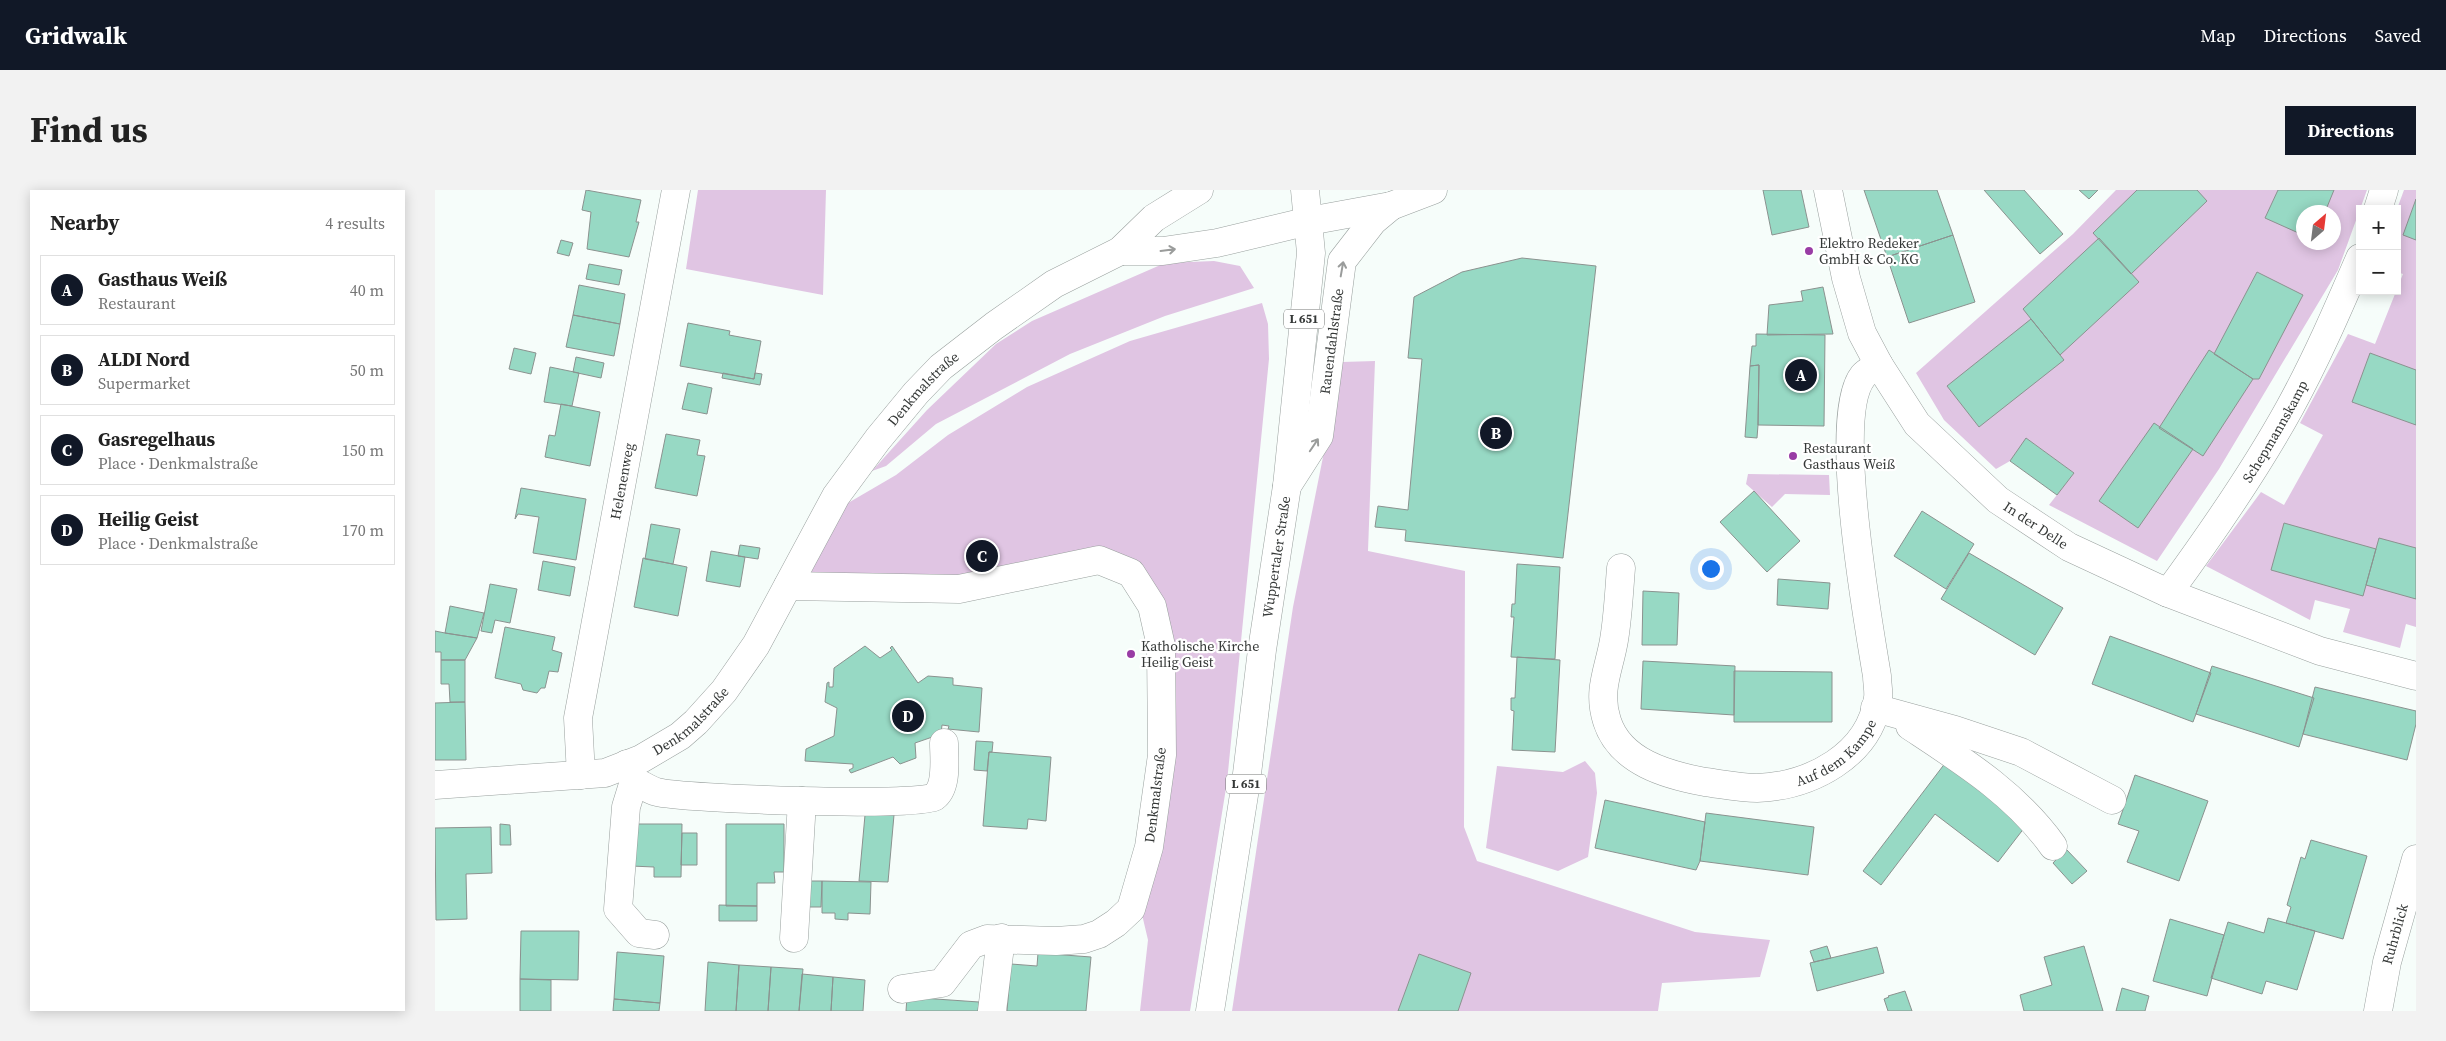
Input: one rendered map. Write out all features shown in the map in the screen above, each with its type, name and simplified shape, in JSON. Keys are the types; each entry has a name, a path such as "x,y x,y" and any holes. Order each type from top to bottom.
{"street":[{"name":"Helenenweg","path":"581,775 578,718 676,190"},
{"name":"Denkmalstraße","path":"435,785 630,772 653,753 680,736 711,706 756,645 836,496 916,392 941,367 971,343 1054,284 1120,250 1154,218 1199,190"},
{"name":"Wuppertaler Straße","path":"1210,1011 1246,782 1263,640 1287,486 1311,252 1305,190"},
{"name":"Rauendahlstraße","path":"1309,221 1391,206 1433,190"},
{"name":"In der Delle","path":"1828,190 1846,278 1859,324 1879,365 1917,424 1998,500 2069,547 2168,593 2321,651 2416,676"},
{"path":"2379,205 2384,190"},
{"name":"Rauendahlstraße","path":"1287,486 1319,436 1343,261 1373,221 1391,206"},
{"name":"Denkmalstraße","path":"1120,250 1163,251 1190,247 1309,221"},
{"name":"Schepmannskamp","path":"2168,593 2225,515 2285,415 2316,357 2356,267"},
{"name":"Auf dem Kampe","path":"1621,568 1613,643 1604,674 1603,694 1607,723 1618,742 1649,766 1686,778 1757,788 1813,776 1842,760 1885,712 1878,697 1877,676 1860,574 1851,450 1855,394 1863,375 1879,365"},
{"name":"Denkmalstraße","path":"788,586 959,589 1099,560 1131,573 1152,606 1161,646 1162,755 1149,847 1135,902 1099,946 1084,939 1055,941 987,938 971,946 942,983 902,989"},
{"path":"1885,712 1955,730 2021,752 2112,800"},
{"path":"1885,712 2007,794 2037,823 2053,846"},
{"path":"630,772 657,792 687,796 802,801 909,801 928,799 935,796 943,782 944,743"},
{"path":"630,772 618,909 639,933 655,935"},
{"path":"794,938 802,801"},
{"name":"Ruhrblick","path":"2378,1011 2387,962 2416,859"},
{"path":"992,1011 1001,938"}],"shaded area":[{"path":"698,190 826,190 823,295 686,269"},
{"path":"2116,190 2367,190 2362,205 2356,205 2356,220 2338,270 2219,469 2157,561 2049,505 2074,473 2027,439 2010,461 1996,469 1944,420 1916,373 2073,234"},
{"path":"2404,190 2416,190 2416,627 2406,624 2400,648 2343,632 2350,609 2315,600 2310,620 2206,566 2261,492 2284,505 2323,435 2300,423 2348,334 2375,344 2395,295 2401,295 2401,279 2403,274 2401,273 2401,205 2398,205"},
{"path":"1214,261 1240,266 1254,288 1165,316 1070,354 936,424 886,466 872,471 927,410 996,344 1032,321 1165,263"},
{"path":"1262,303 1268,324 1269,359 1227,782 1190,1011 1140,1011 1148,940 1140,906 1146,890 1156,606 1099,555 960,585 804,584 848,503 896,475 948,435 1027,387 1130,341"},
{"path":"1375,361 1368,551 1465,571 1464,827 1477,861 1695,932 1770,940 1760,977 1662,983 1658,1011 1232,1011 1293,607 1342,362"},
{"path":"1748,474 1829,475 1830,495 1785,494 1772,507 1746,484"},
{"path":"1585,761 1595,773 1597,793 1588,857 1558,871 1486,848 1497,766 1563,772"}],"building":[{"path":"586,190 641,200 636,222 639,222 629,257 587,249 591,212 582,210"},
{"path":"1763,190 1801,190 1809,227 1772,235"},
{"path":"1864,190 1937,190 1953,235 1887,257"},
{"path":"1984,190 2024,190 2063,234 2040,254"},
{"path":"2079,190 2098,190 2089,199"},
{"path":"2137,190 2197,190 2207,201 2131,274 2093,233"},
{"path":"2278,190 2334,190 2328,205 2296,205 2296,232 2265,218"},
{"path":"2416,199 2416,240 2403,235"},
{"path":"1953,235 1975,302 1909,323 1887,257"},
{"path":"2099,238 2139,282 2060,355 2023,309"},
{"path":"561,240 573,243 569,256 557,253"},
{"path":"1522,258 1596,266 1563,558 1405,541 1406,530 1375,527 1378,506 1408,510 1422,359 1408,358 1414,297 1462,272"},
{"path":"589,264 622,270 619,285 586,279"},
{"path":"2257,272 2303,295 2259,379 2253,379 2214,354"},
{"path":"579,285 625,294 620,324 573,315"},
{"path":"1823,287 1833,334 1767,335 1769,305 1803,301 1801,291"},
{"path":"573,315 620,324 614,356 566,347"},
{"path":"2031,319 2064,360 1979,427 1947,386"},
{"path":"688,323 730,331 729,335 761,341 754,379 680,366"},
{"path":"1756,334 1825,335 1824,426 1758,425 1759,365 1750,366 1752,346 1756,346"},
{"path":"514,348 536,353 531,374 509,369"},
{"path":"2209,350 2253,379 2203,456 2159,428"},
{"path":"2370,353 2416,370 2416,425 2352,402"},
{"path":"576,357 604,363 601,378 573,372"},
{"path":"1759,365 1757,438 1745,437 1750,366"},
{"path":"550,367 579,373 572,406 544,402"},
{"path":"723,373 754,379 755,373 762,374 760,385 722,378"},
{"path":"688,383 712,388 707,414 682,409"},
{"path":"561,404 600,412 590,466 545,457 549,435 555,436"},
{"path":"2154,423 2193,449 2138,528 2099,501"},
{"path":"666,434 700,440 697,455 705,456 697,496 655,488"},
{"path":"2026,438 2074,473 2057,495 2010,461"},
{"path":"521,488 586,499 576,560 533,553 539,517 518,514 515,519"},
{"path":"1754,491 1800,541 1767,572 1720,522"},
{"path":"1922,511 1974,544 1946,589 1894,556"},
{"path":"2284,523 2376,549 2363,596 2271,570"},
{"path":"651,524 680,529 673,564 645,559"},
{"path":"2379,538 2416,548 2416,599 2366,585"},
{"path":"740,545 760,548 758,559 738,556"},
{"path":"996,549 997,561 968,562 968,550"},
{"path":"711,551 745,557 740,587 706,581"},
{"path":"1969,553 2063,608 2035,655 1941,599"},
{"path":"643,558 687,567 678,616 634,607"},
{"path":"543,561 575,567 570,596 538,590"},
{"path":"1517,564 1560,567 1555,659 1511,657 1514,617 1511,617 1512,604 1515,604"},
{"path":"1778,579 1830,583 1828,609 1777,605"},
{"path":"490,584 517,589 510,623 495,620 492,633 481,631"},
{"path":"1643,591 1679,593 1677,645 1642,645"},
{"path":"450,606 484,613 477,638 445,633"},
{"path":"505,627 555,637 552,650 562,653 558,672 549,671 545,688 541,688 537,693 523,690 521,684 495,678"},
{"path":"435,631 477,638 465,660 441,660 441,652 435,652"},
{"path":"2110,636 2211,673 2193,722 2092,684"},
{"path":"865,646 880,658 892,650 890,648 892,646 918,683 928,676 953,678 953,685 982,688 979,732 948,729 949,726 942,725 941,734 915,743 916,758 900,764 893,757 851,773 849,770 853,768 853,764 805,761 806,749 834,736 837,708 825,702 827,683 829,682 829,687 833,687 834,668"},
{"path":"1517,657 1560,660 1555,752 1512,750 1514,711 1511,710 1511,698 1515,698"},
{"path":"441,660 465,660 465,702 450,702 449,684 441,684"},
{"path":"1643,661 1735,666 1734,715 1641,709"},
{"path":"2212,666 2314,698 2299,747 2196,714"},
{"path":"1734,671 1832,672 1832,722 1734,722"},
{"path":"2315,687 2416,711 2416,724 2407,760 2303,734"},
{"path":"465,702 466,760 435,760 435,703"},
{"path":"976,741 993,742 992,752 989,752 987,771 974,770"},
{"path":"989,752 1051,757 1046,821 1028,819 1027,829 983,826"},
{"path":"1946,762 2028,823 1998,862 1935,814 1881,885 1863,871"},
{"path":"2135,775 2208,801 2179,881 2127,862 2139,831 2118,824"},
{"path":"1605,800 1705,822 1700,861 1696,870 1595,848"},
{"path":"1706,813 1814,827 1808,875 1700,861"},
{"path":"865,815 894,815 888,882 859,881"},
{"path":"500,824 510,825 511,845 500,845"},
{"path":"632,824 682,824 681,877 654,877 654,867 631,866"},
{"path":"726,824 784,824 784,872 774,872 775,883 757,883 757,906 726,906"},
{"path":"491,827 492,873 466,874 467,919 436,920 435,828"},
{"path":"682,833 697,833 697,865 681,865"},
{"path":"2311,840 2367,856 2343,939 2286,923 2291,907 2287,905 2301,857 2305,859"},
{"path":"2066,849 2087,871 2072,884 2053,863"},
{"path":"808,881 822,881 821,907 807,907"},
{"path":"822,881 871,882 870,914 848,913 848,920 835,919 835,913 822,913"},
{"path":"719,905 757,906 757,921 719,921"},
{"path":"2268,918 2315,931 2297,990 2266,981 2262,994 2211,978 2228,922 2264,933"},
{"path":"2170,919 2224,935 2207,996 2153,981"},
{"path":"521,931 579,931 578,980 520,979"},
{"path":"1827,946 1831,958 1814,962 1810,951"},
{"path":"2084,946 2103,1011 2024,1011 2020,995 2052,985 2044,957"},
{"path":"1877,947 1884,973 1817,991 1810,963"},
{"path":"617,952 664,956 660,1003 614,999"},
{"path":"1038,953 1091,957 1086,1011 1007,1011 1011,964 1037,966"},
{"path":"1419,954 1471,973 1458,1011 1398,1011"},
{"path":"708,962 739,965 736,1011 705,1011"},
{"path":"739,965 771,967 768,1011 736,1011"},
{"path":"771,967 803,969 799,1011 768,1011"},
{"path":"802,974 833,977 831,1011 799,1011"},
{"path":"833,977 865,980 863,1011 831,1011"},
{"path":"520,979 551,980 551,1011 520,1011"},
{"path":"2122,988 2149,996 2145,1011 2116,1011"},
{"path":"1905,991 1912,1011 1888,1011 1884,999"},
{"path":"907,997 979,1002 978,1011 906,1011"},
{"path":"614,999 660,1003 659,1011 613,1011"}],"place":[{"name":"Elektro Redeker GmbH & Co. KG","path":"1809,251"},
{"name":"Gasthaus Weiß","path":"1801,375"},
{"name":"ALDI Nord","path":"1496,433"},
{"name":"Restaurant Gasthaus Weiß","path":"1793,456"},
{"name":"Gasregelhaus","path":"982,556"},
{"name":"Katholische Kirche Heilig Geist","path":"1131,654"},
{"name":"Heilig Geist","path":"908,716"}]}
